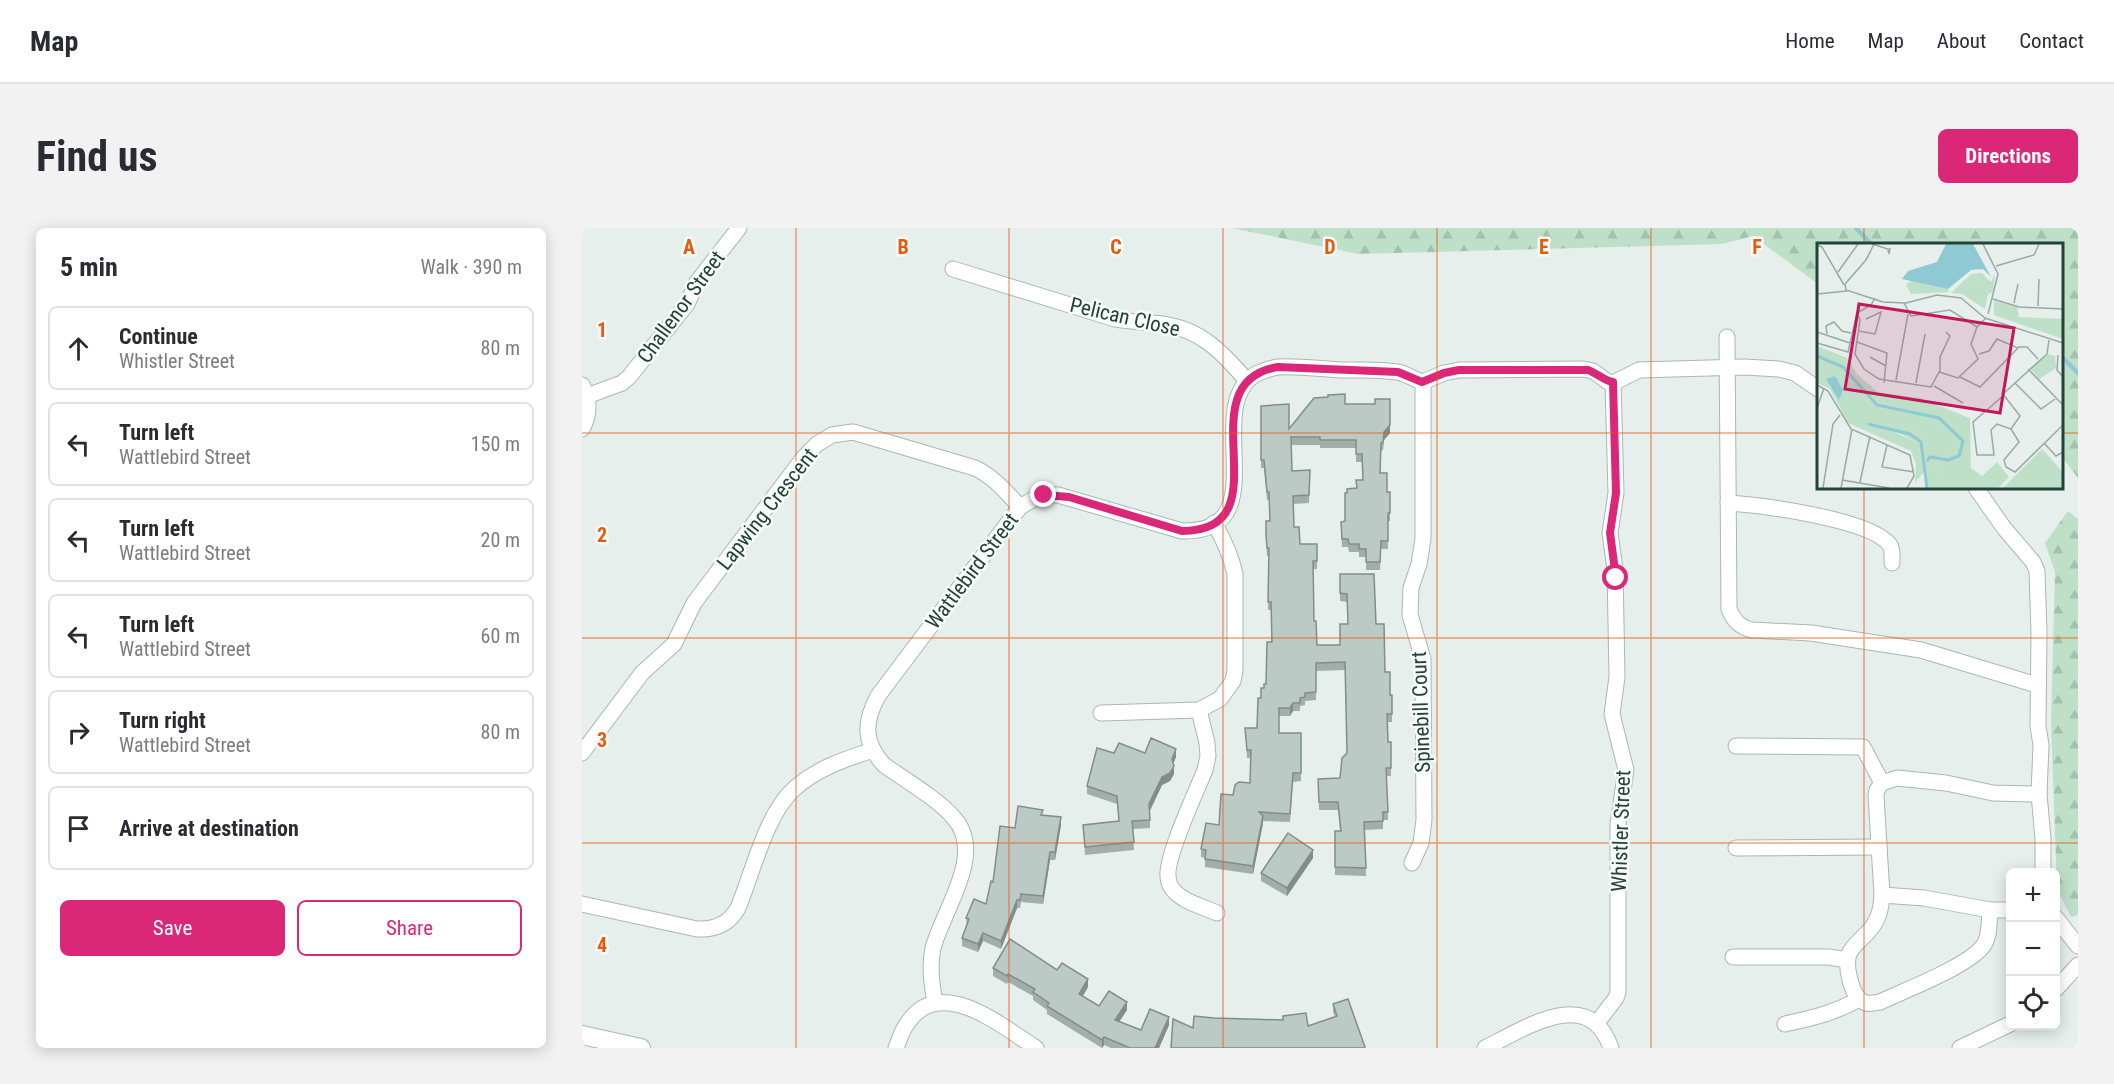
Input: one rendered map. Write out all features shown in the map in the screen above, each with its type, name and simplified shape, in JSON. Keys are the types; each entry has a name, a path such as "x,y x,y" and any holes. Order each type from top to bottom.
{"main road":[{"path":"582,1035 641,1048"}],"street":[{"name":"Challenor Street","path":"584,390 613,387 629,378 687,304 697,282 739,228"},
{"name":"Pelican Close","path":"953,269 1115,319 1137,324 1162,324 1196,334 1213,344 1247,381"},
{"path":"1727,337 1729,609 1732,617 1744,628 1843,637 1921,650 2037,685"},
{"path":"1101,714 1199,710 1220,699 1233,681 1235,574 1228,550 1214,523 1226,512 1233,495 1235,479 1234,405 1241,389 1257,374 1278,367 1398,372 1422,382 1459,370 1583,369 1593,371 1608,382 1613,382 1639,370 1779,369 1795,373 1817,388"},
{"name":"Spinebill Court","path":"1412,863 1421,843 1424,820 1423,659 1410,615 1412,588 1423,539 1422,382"},
{"name":"Whistler Street","path":"1596,1024 1616,998 1619,984 1618,824 1626,770 1611,714 1617,677 1615,569 1610,533 1616,493 1613,382"},
{"path":"582,429 588,415 584,390"},
{"name":"Lapwing Crescent","path":"582,753 642,673 674,644 694,603 804,457 817,444 832,435 853,432 975,468 997,482 1020,507"},
{"path":"1977,489 2004,528 2033,562 2037,572 2039,633 2037,685 2041,745 2039,794 2043,868"},
{"name":"Wattlebird Street","path":"873,750 867,723 878,696 1020,507 1044,495 1058,495 1182,531 1199,530 1214,523"},
{"path":"1728,504 1775,507 1821,516 1868,531 1890,546 1892,563"},
{"path":"1199,710 1208,756 1205,770 1171,855 1168,876 1170,886 1185,900 1217,913"},
{"path":"1736,746 1863,747 1867,750 1882,783"},
{"path":"582,904 697,929 722,925 729,921 738,908 772,819 784,799 809,777 826,767 873,750 884,765 953,816 965,838 966,855 963,870 933,946 931,973 935,1003"},
{"path":"1990,910 1984,945 1974,954 1951,969 1880,1002 1863,1002 1859,999 1847,971 1847,960 1857,942 1876,922 1881,910 1876,796 1882,783 1898,778 1946,783 1993,793 2039,794"},
{"path":"1736,848 1879,847"},
{"path":"1882,895 1924,898 1990,910 2006,910"},
{"path":"2058,922 2078,946"},
{"path":"1733,957 1829,957 1847,960"},
{"path":"2060,983 2078,965"},
{"path":"1785,1024 1819,1017 1842,1009 1859,999"},
{"path":"896,1048 904,1027 912,1017 935,1003 960,1004 977,1011 1036,1048"},
{"path":"1485,1048 1559,1015 1578,1015 1596,1024 1606,1035 1611,1048"},
{"path":"1960,1048 2006,1026"}],"green space":[{"path":"1232,228 2078,228 2078,478 2063,458 2063,243 1817,243 1817,283 1753,236 1722,244 1358,254"},
{"path":"2068,511 2078,519 2078,915 2071,917 2060,895 2060,868 2056,868 2051,723 2055,572 2045,543"}],"building":[{"path":"1345,394 1345,404 1375,404 1375,399 1390,399 1390,425 1384,432 1381,443 1380,473 1387,473 1390,513 1388,513 1388,541 1381,541 1380,562 1366,562 1366,549 1359,549 1359,544 1349,544 1348,539 1342,539 1341,522 1345,521 1345,493 1347,489 1357,488 1356,480 1363,480 1362,454 1356,454 1356,440 1291,437 1292,471 1310,470 1309,495 1293,496 1294,527 1299,527 1300,544 1317,544 1317,561 1313,561 1314,621 1316,621 1317,645 1340,645 1340,624 1348,624 1347,594 1340,593 1340,574 1374,574 1376,624 1384,624 1385,672 1390,672 1390,695 1392,695 1392,714 1387,714 1388,742 1391,742 1391,768 1386,768 1388,812 1383,812 1383,821 1364,822 1366,868 1335,867 1335,831 1341,831 1338,802 1319,802 1318,779 1340,778 1342,758 1347,753 1345,662 1316,663 1316,692 1305,693 1305,697 1300,698 1300,703 1293,703 1290,708 1279,708 1279,733 1301,733 1301,773 1293,773 1290,814 1259,812 1263,816 1253,866 1205,859 1206,850 1201,849 1206,823 1219,825 1221,794 1233,795 1235,785 1239,782 1250,783 1251,750 1247,750 1245,728 1257,728 1258,698 1261,698 1261,688 1264,688 1266,684 1267,642 1272,642 1271,602 1268,602 1269,548 1267,548 1266,535 1266,521 1270,521 1269,492 1267,492 1264,460 1261,460 1261,406 1289,404 1289,429 1314,398"},
{"path":"1151,738 1176,749 1172,759 1174,766 1170,773 1162,777 1149,804 1150,820 1132,821 1134,842 1085,847 1083,825 1119,821 1117,796 1087,786 1097,748 1114,753 1119,743 1145,753"},
{"path":"1018,806 1043,810 1041,815 1061,817 1055,852 1050,852 1043,896 1021,894 1001,941 983,933 978,944 962,938 969,919 966,918 974,899 986,904 991,881 993,882 1000,826 1015,828"},
{"path":"1288,833 1313,850 1287,888 1261,873"},
{"path":"1010,939 1057,970 1062,963 1088,979 1079,994 1099,1006 1109,991 1127,1002 1115,1020 1141,1030 1150,1009 1169,1017 1155,1048 1130,1048 1104,1037 1102,1040 1047,1006 1049,1003 1033,992 1035,989 993,968"},
{"path":"1348,999 1364,1048 1171,1048 1173,1019 1193,1028 1194,1016 1283,1020 1283,1016 1306,1013 1308,1026 1337,1016 1333,1004"}],"waterway":[{"path":"1856,228 1870,243"},
{"path":"2063,358 2078,373"}],"route":[{"path":"1044,495 1069,497 1182,531 1207,527 1226,512 1233,495 1236,398 1247,381 1269,369 1278,367 1398,372 1426,382 1444,373 1459,370 1583,369 1593,371 1608,382 1613,382 1616,493 1610,533 1616,578"}]}
